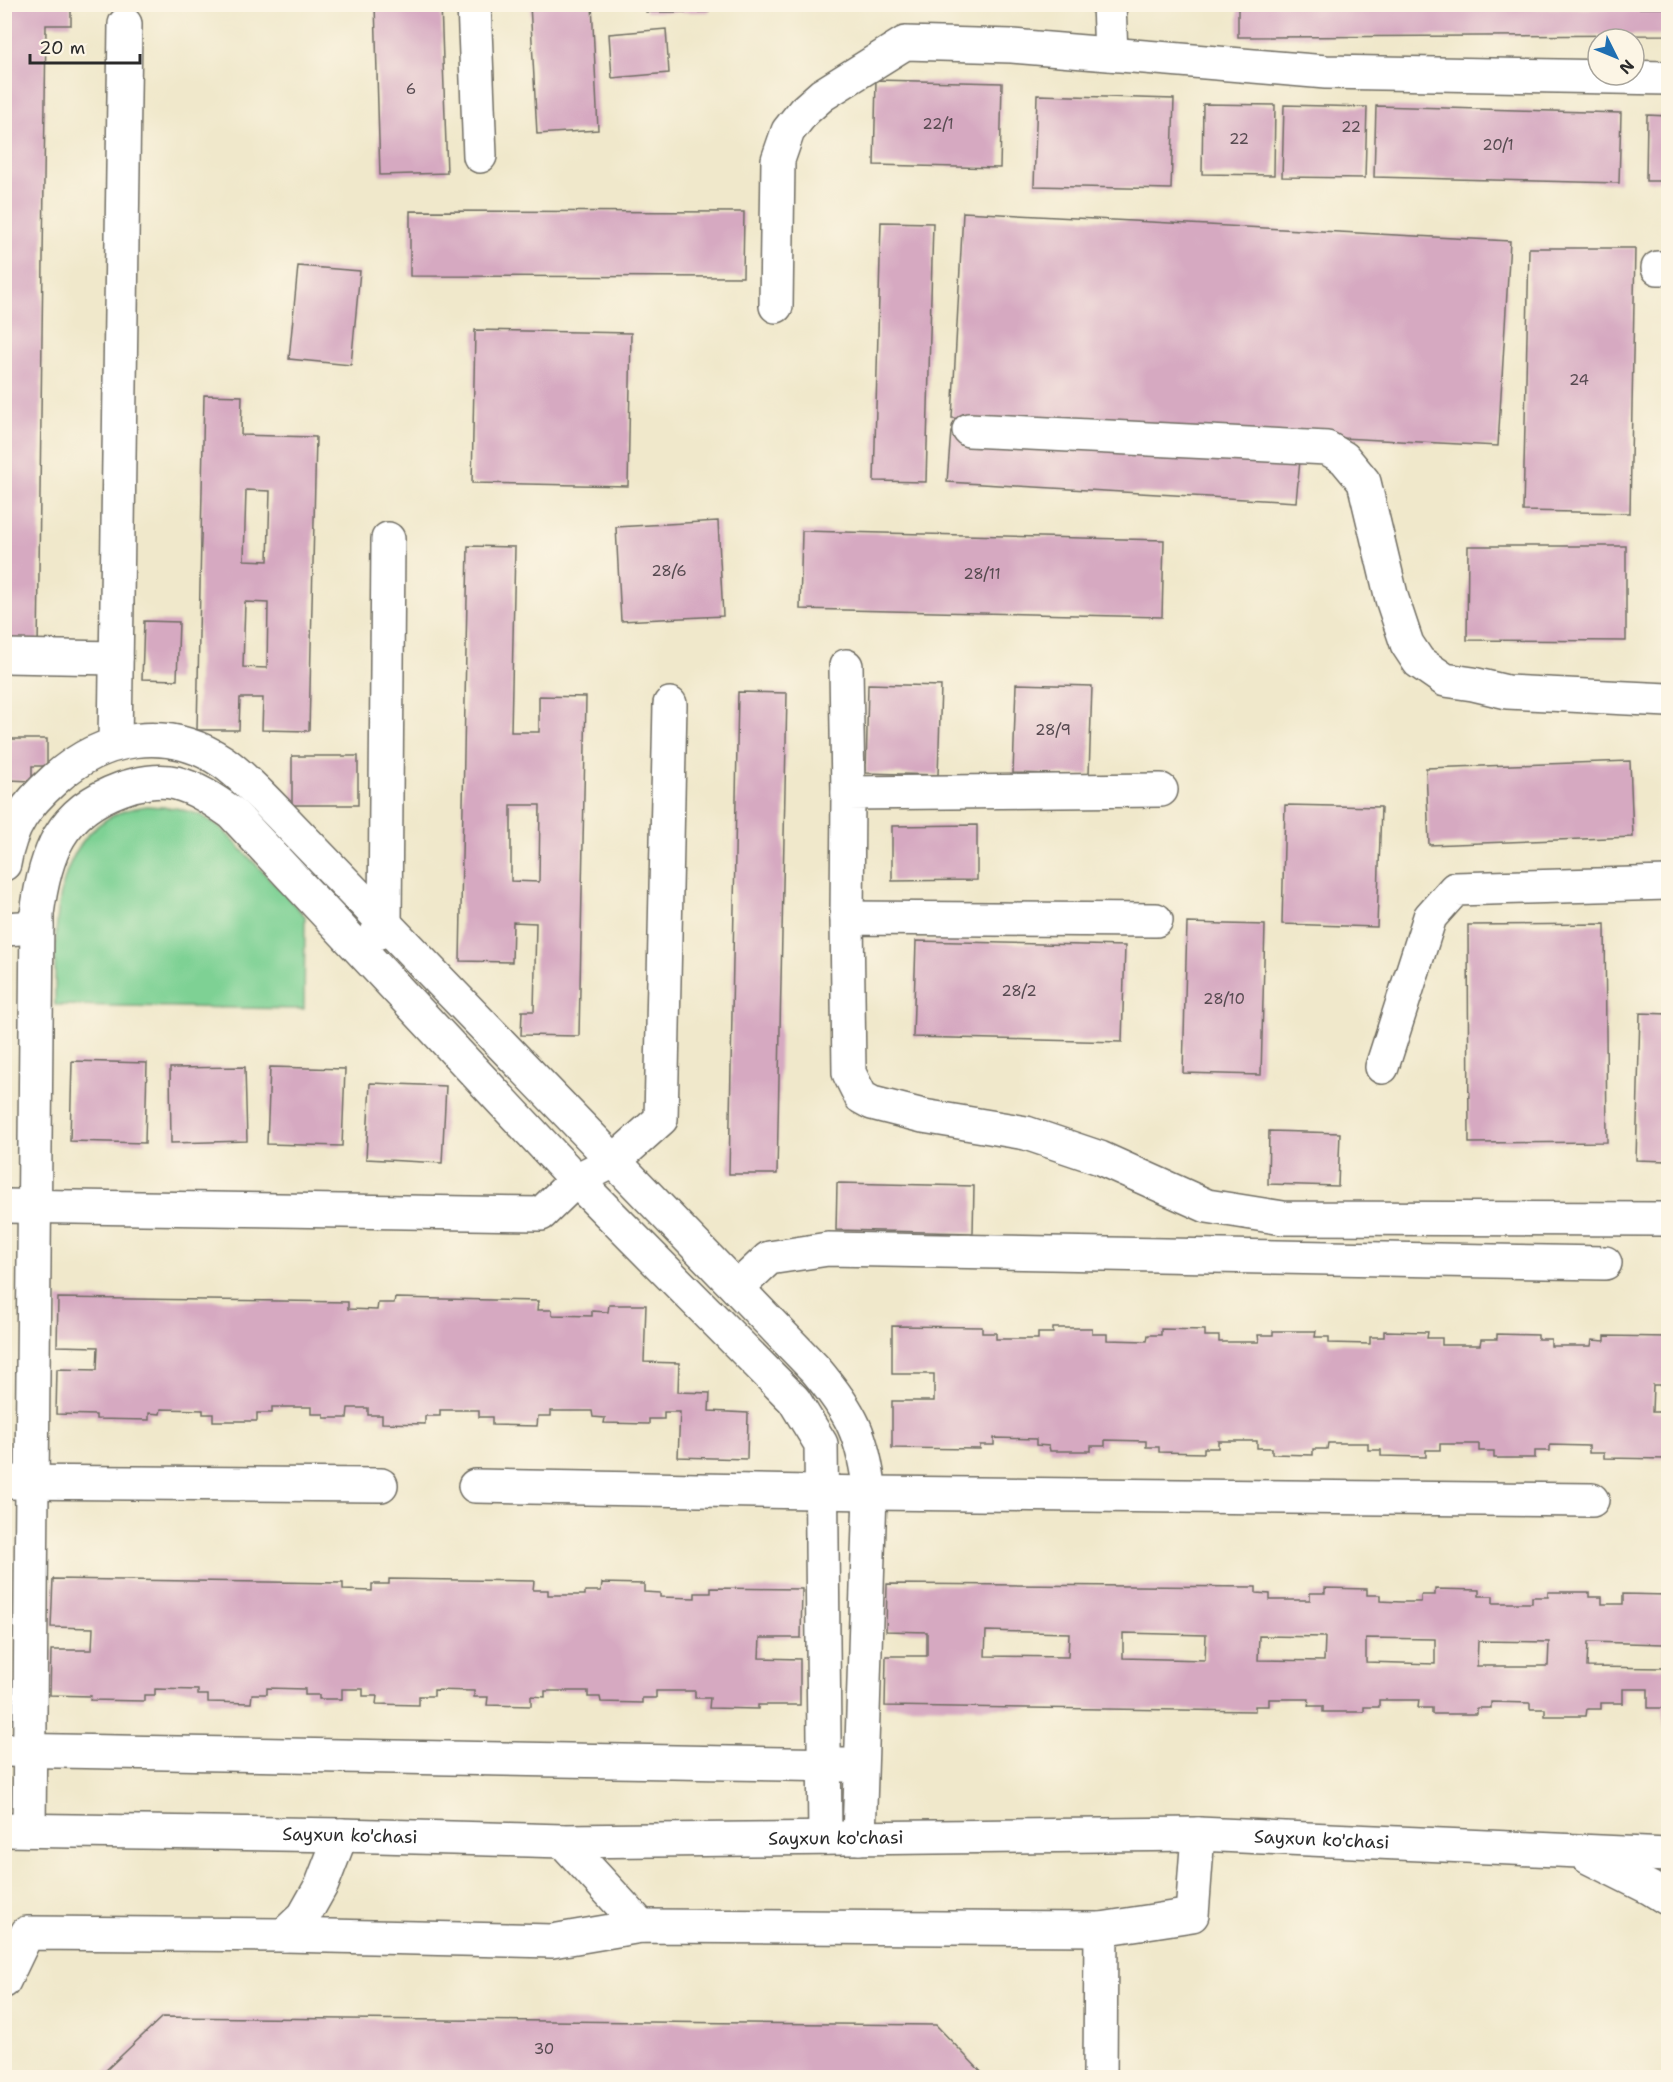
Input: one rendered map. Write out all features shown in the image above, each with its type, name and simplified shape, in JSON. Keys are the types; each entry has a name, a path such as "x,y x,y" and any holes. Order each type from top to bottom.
{"street":[{"path":"474,4 480,156"},
{"path":"1109,4 1111,54"},
{"path":"115,744 125,24"},
{"path":"776,306 778,160 788,131 804,111 822,95 905,43 1012,46 1326,72 1668,78"},
{"path":"969,430 1327,448 1344,458 1364,482 1392,599 1407,644 1419,662 1445,680 1507,692 1668,700"},
{"path":"360,950 385,924 388,539"},
{"path":"4,657 116,658"},
{"path":"846,666 849,1073 861,1097 872,1103 923,1116 1026,1133 1100,1158 1207,1206 1283,1218 1668,1219"},
{"path":"20,1207 541,1214 576,1180 614,1161 661,1119 670,704"},
{"path":"4,864 8,843 17,821 30,804 62,773 81,759 115,744 164,740 194,748 224,762 277,812 815,1369 837,1395 855,1426 866,1460 870,1493 859,1838"},
{"path":"17,1830 20,1207 40,885 60,834 77,813 101,796 129,786 152,782 175,783 206,795 232,813 576,1180 795,1400 821,1444 825,1838"},
{"path":"848,793 1161,790"},
{"path":"1382,1067 1430,917 1455,889 1668,882"},
{"path":"847,918 1156,920"},
{"path":"4,929 37,927"},
{"path":"737,1288 770,1258 828,1249 1605,1263"},
{"path":"18,1482 381,1485"},
{"path":"475,1486 870,1493 1592,1500"},
{"path":"17,1751 861,1765"},
{"name":"Sayxun ko'chasi","path":"17,1830 563,1841 1198,1834 1668,1855"},
{"path":"4,1981 16,1933 284,1935 552,1941 641,1926 1101,1929 1192,1915 1198,1834"},
{"path":"284,1935 304,1916 322,1884 341,1835"},
{"path":"563,1841 641,1926"},
{"path":"1575,1852 1623,1874 1668,1899"},
{"path":"1100,2078 1101,1929"}],"green space":[{"path":"147,806 176,808 201,815 222,829 305,916 304,1009 55,1005 57,926 60,898 67,872 78,849 94,829 120,812"}],"building":[{"path":"6,4 71,4 71,25 46,25 38,649 4,649 4,28 6,28"},
{"path":"375,4 441,4 447,173 380,175"},
{"path":"530,4 592,4 598,130 537,134"},
{"path":"646,4 709,4 709,12 646,12"},
{"path":"1238,4 1415,4 1415,9 1668,8 1668,35 1646,35 1646,27 1586,27 1586,35 1238,37"},
{"path":"911,5 992,5 992,7 911,8"},
{"path":"666,29 669,73 612,78 609,34"},
{"path":"876,80 1002,83 1000,168 874,165"},
{"path":"1037,95 1174,99 1171,189 1034,186"},
{"path":"1203,104 1275,105 1274,175 1202,174"},
{"path":"1284,105 1367,107 1365,178 1282,177"},
{"path":"1376,106 1621,113 1619,183 1374,177"},
{"path":"1647,115 1668,116 1668,181 1646,181"},
{"path":"410,211 744,212 743,277 410,276"},
{"path":"963,212 1510,241 1498,446 952,418"},
{"path":"881,222 933,223 926,482 874,481"},
{"path":"1529,248 1635,248 1630,513 1523,511"},
{"path":"298,266 360,271 351,365 289,359"},
{"path":"475,330 631,333 628,486 472,483"},
{"path":"204,395 242,396 241,435 316,437 309,731 262,730 263,698 240,698 239,730 197,730","holes":["246,490 270,491 268,561 244,560","245,602 268,603 267,668 243,667"]},
{"path":"951,431 1301,450 1296,502 947,482"},
{"path":"718,521 723,616 621,621 616,527"},
{"path":"802,531 1164,540 1162,617 800,609"},
{"path":"468,546 515,547 511,732 539,732 539,696 586,697 579,1036 521,1035 522,1011 534,1011 536,923 513,922 512,962 460,961","holes":["511,805 540,805 539,882 511,881"]},
{"path":"1468,546 1626,546 1626,641 1467,640"},
{"path":"144,621 179,622 177,680 142,679"},
{"path":"868,684 941,686 938,775 866,773"},
{"path":"1016,684 1092,686 1089,775 1013,773"},
{"path":"738,692 787,693 777,1174 729,1174"},
{"path":"5,739 47,739 47,766 32,766 32,781 9,780 9,817 5,817"},
{"path":"292,756 358,756 358,805 292,805"},
{"path":"1630,761 1633,837 1429,845 1426,768"},
{"path":"1285,805 1381,807 1377,927 1282,924"},
{"path":"977,825 977,880 892,881 892,826"},
{"path":"1187,923 1265,925 1261,1075 1183,1073"},
{"path":"1605,924 1607,1142 1469,1143 1468,925"},
{"path":"916,941 1125,946 1122,1042 913,1037"},
{"path":"1640,1013 1668,1014 1668,1161 1636,1160"},
{"path":"72,1061 147,1063 145,1143 70,1141"},
{"path":"245,1067 247,1141 171,1143 170,1068"},
{"path":"270,1067 345,1069 342,1146 267,1144"},
{"path":"370,1083 446,1086 442,1163 366,1159"},
{"path":"1269,1131 1340,1133 1338,1186 1268,1184"},
{"path":"837,1183 974,1186 973,1233 836,1230"},
{"path":"58,1298 348,1302 348,1309 377,1310 378,1303 394,1303 395,1298 538,1301 537,1310 552,1310 552,1315 592,1316 592,1311 608,1312 609,1305 646,1305 644,1362 679,1363 678,1392 710,1393 709,1411 748,1413 747,1459 678,1457 680,1412 664,1412 664,1419 649,1419 649,1424 604,1423 605,1418 593,1417 592,1411 551,1411 551,1416 538,1416 537,1426 492,1425 492,1417 479,1417 479,1410 440,1410 440,1416 425,1416 425,1424 382,1423 382,1415 368,1415 368,1408 348,1408 347,1418 324,1418 324,1414 311,1414 311,1407 272,1407 272,1413 257,1413 257,1421 213,1421 213,1414 203,1414 203,1410 161,1409 160,1414 149,1413 149,1420 96,1419 96,1415 56,1414 57,1369 97,1370 98,1347 57,1346"},
{"path":"892,1326 982,1327 982,1333 996,1333 996,1339 1038,1339 1038,1333 1053,1333 1053,1328 1092,1328 1092,1334 1107,1334 1107,1340 1147,1341 1148,1335 1161,1335 1161,1329 1205,1330 1205,1336 1219,1336 1219,1342 1259,1342 1258,1335 1273,1335 1273,1331 1316,1331 1315,1337 1329,1337 1329,1343 1370,1344 1370,1337 1384,1337 1384,1331 1428,1332 1427,1338 1442,1338 1442,1345 1480,1345 1481,1339 1497,1339 1497,1334 1538,1335 1538,1339 1551,1339 1551,1346 1591,1346 1592,1340 1605,1341 1605,1336 1668,1337 1668,1385 1653,1385 1652,1412 1668,1412 1668,1459 1604,1458 1604,1453 1589,1453 1589,1446 1550,1445 1550,1451 1535,1451 1535,1458 1494,1458 1494,1451 1479,1451 1479,1444 1440,1444 1440,1450 1426,1450 1426,1457 1381,1456 1381,1450 1368,1450 1368,1443 1328,1443 1327,1449 1313,1449 1313,1455 1272,1454 1272,1448 1257,1448 1257,1441 1218,1441 1218,1448 1204,1448 1204,1453 1159,1452 1159,1447 1146,1447 1146,1441 1105,1440 1105,1446 1091,1446 1091,1451 1050,1451 1049,1446 1036,1445 1036,1439 994,1438 994,1445 980,1445 980,1449 892,1448 892,1401 934,1401 934,1374 892,1374"},
{"path":"53,1579 343,1583 343,1590 372,1591 372,1584 389,1584 389,1579 534,1581 533,1590 548,1590 548,1595 585,1595 585,1591 601,1591 602,1583 644,1584 644,1592 660,1593 660,1597 695,1598 695,1593 711,1593 711,1588 802,1589 801,1638 760,1638 759,1658 800,1659 800,1705 758,1705 758,1709 709,1708 710,1698 695,1698 695,1691 656,1691 656,1698 642,1698 642,1703 601,1702 600,1697 588,1697 588,1691 545,1691 545,1697 531,1696 531,1706 487,1705 488,1697 474,1697 474,1691 434,1690 434,1696 419,1696 419,1705 376,1704 377,1696 363,1696 363,1689 342,1689 342,1699 319,1699 319,1695 305,1695 305,1689 267,1688 267,1694 252,1694 251,1703 208,1702 208,1695 198,1695 198,1690 155,1689 155,1695 144,1695 144,1701 90,1700 91,1696 50,1695 51,1650 92,1650 93,1628 51,1627"},
{"path":"887,1584 1256,1587 1256,1593 1270,1594 1270,1600 1310,1600 1310,1593 1325,1593 1325,1588 1367,1589 1367,1595 1380,1595 1380,1601 1401,1602 1421,1602 1421,1595 1435,1595 1435,1589 1479,1590 1479,1596 1493,1596 1493,1603 1532,1603 1532,1597 1548,1597 1548,1592 1589,1592 1589,1597 1602,1597 1602,1604 1623,1604 1623,1594 1668,1595 1668,1727 1664,1727 1663,1708 1648,1708 1648,1689 1623,1689 1623,1703 1601,1703 1601,1709 1587,1709 1586,1716 1545,1716 1545,1709 1530,1709 1530,1703 1491,1702 1491,1708 1477,1708 1477,1714 1432,1714 1432,1708 1418,1708 1419,1700 1379,1700 1379,1707 1364,1707 1364,1712 1323,1712 1323,1706 1308,1706 1309,1699 1269,1699 1269,1706 1255,1706 1255,1711 885,1706 886,1656 927,1656 927,1632 886,1631","holes":["986,1631 1069,1633 1068,1657 985,1656","1123,1633 1206,1635 1205,1660 1123,1658","1259,1636 1325,1637 1324,1661 1258,1660","1366,1638 1435,1639 1435,1664 1366,1662","1478,1641 1549,1642 1548,1666 1477,1666","1588,1642 1664,1644 1664,1668 1587,1667"]},
{"path":"162,2017 936,2025 987,2078 106,2078 102,2074"}]}
